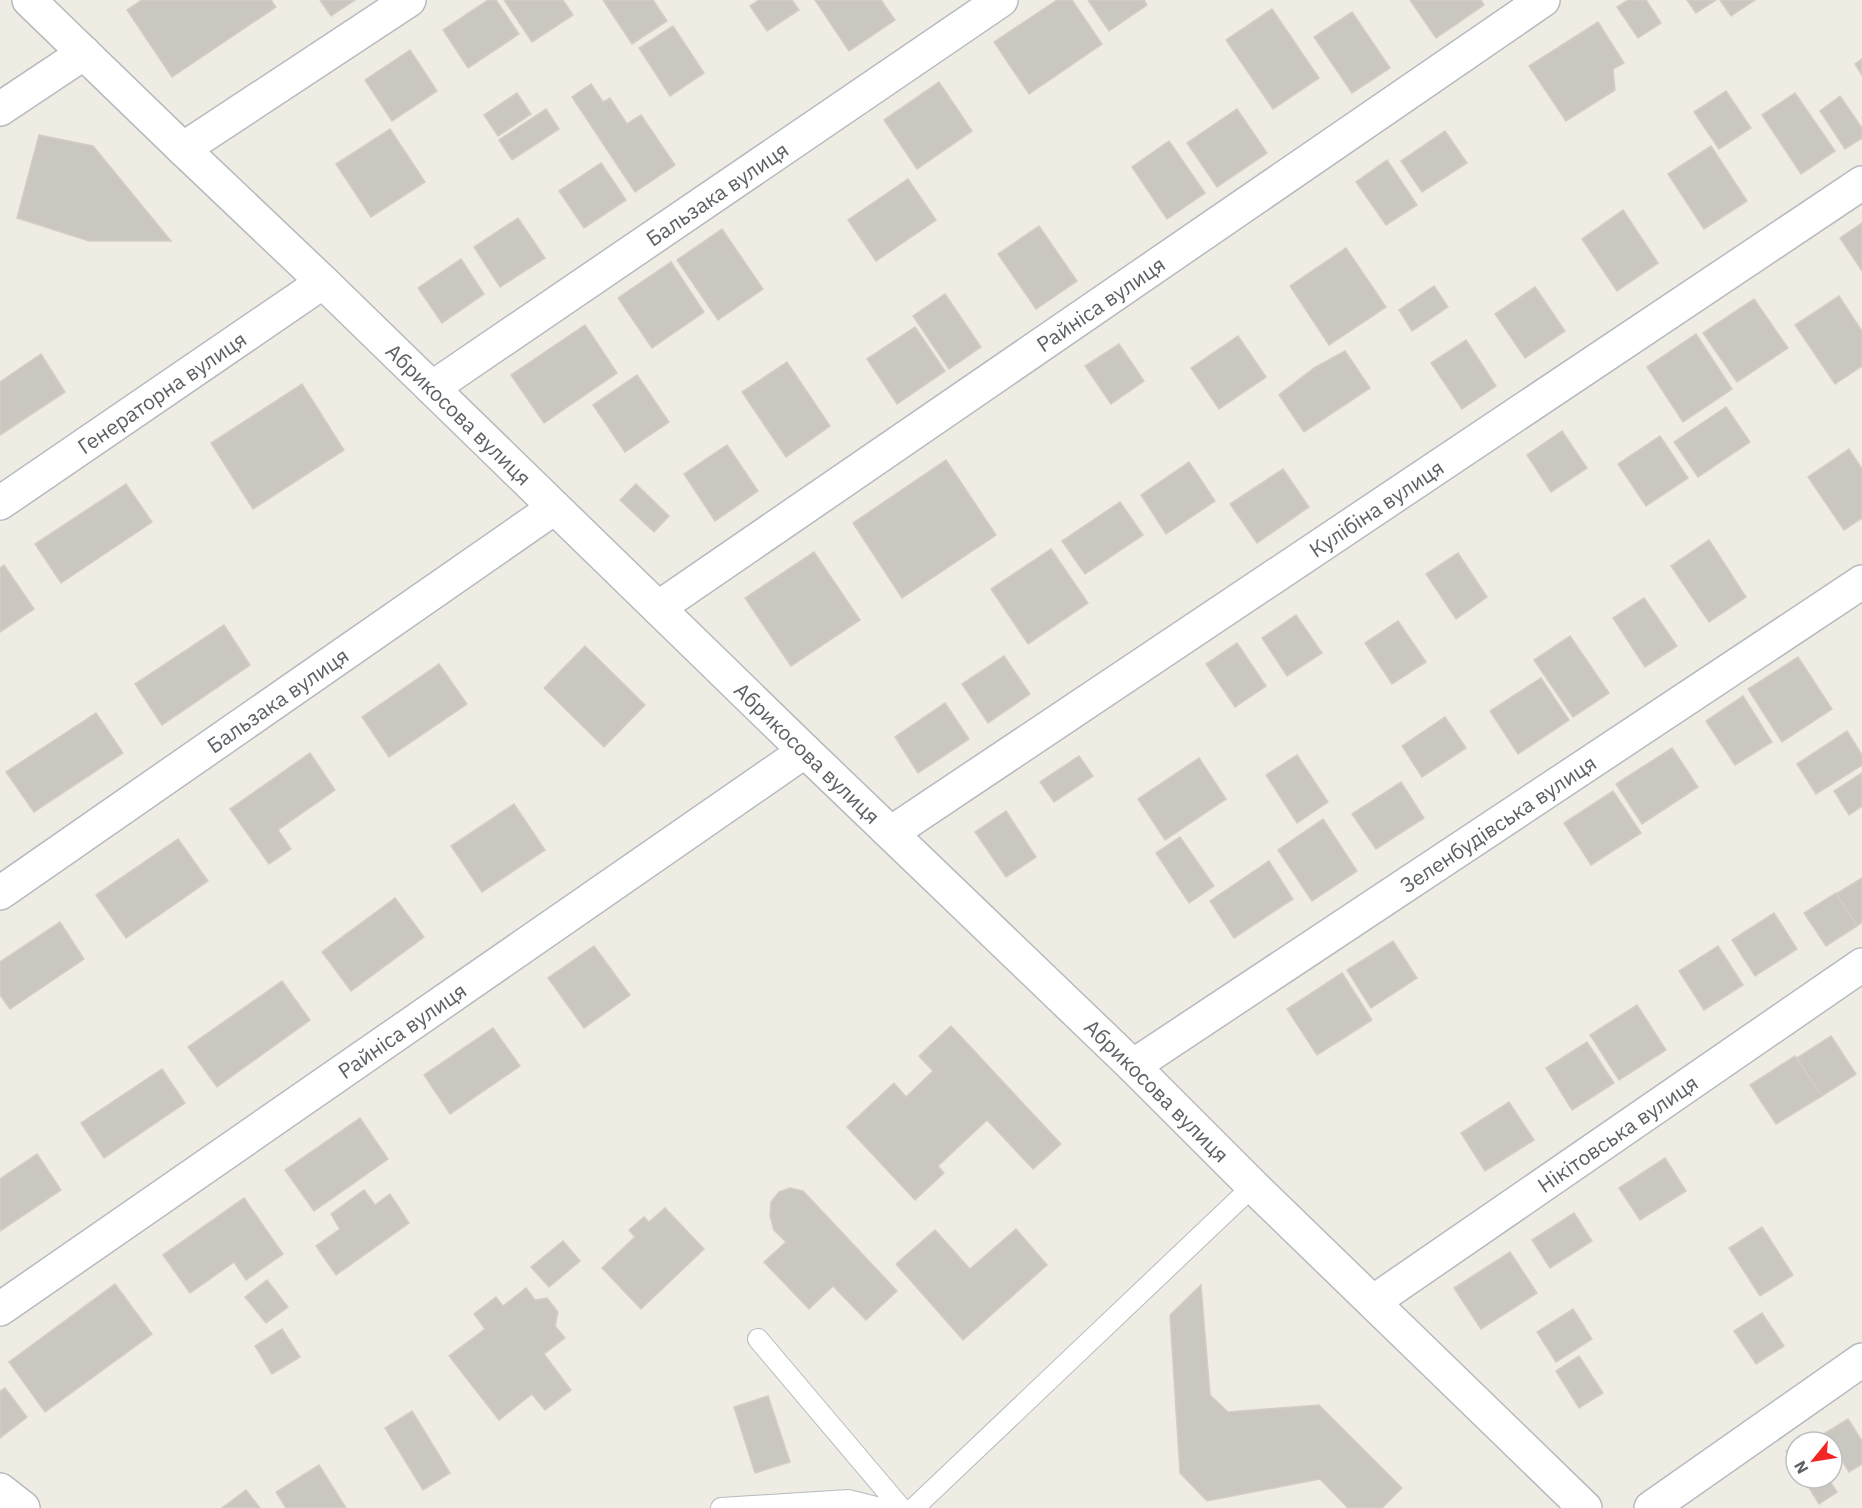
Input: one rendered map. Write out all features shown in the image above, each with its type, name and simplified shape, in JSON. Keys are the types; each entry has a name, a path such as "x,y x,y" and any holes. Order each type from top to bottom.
{"street":[{"name":"Абрикосова вулиця","path":"29,0 1133,1066 1253,1186 1585,1508"},
{"path":"183,149 409,0"},
{"name":"Бальзака вулиця","path":"432,388 1001,0"},
{"name":"Райніса вулиця","path":"658,608 1542,0"},
{"path":"0,109 84,53"},
{"name":"Кулібіна вулиця","path":"891,833 1862,183"},
{"name":"Генераторна вулиця","path":"0,503 323,282"},
{"name":"Бальзака вулиця","path":"0,893 554,508"},
{"name":"Зеленбудівська вулиця","path":"1133,1066 1862,582"},
{"name":"Райніса вулиця","path":"0,1309 805,751"},
{"name":"Нікітовська вулиця","path":"1373,1302 1862,965"},
{"path":"1651,1508 1862,1360"},
{"path":"0,1490 23,1508"}],"lane":[{"path":"914,1508 1253,1186"},
{"path":"758,1340 901,1508"},
{"path":"722,1508 848,1500 880,1508"}],"building":[{"path":"142,0 271,0 276,7 172,77 127,10"},
{"path":"320,0 355,0 331,16"},
{"path":"488,0 496,0 519,34 468,68 443,30"},
{"path":"504,0 563,0 573,15 532,42"},
{"path":"603,0 653,0 667,21 632,44"},
{"path":"759,0 792,0 799,10 767,31 750,6"},
{"path":"815,0 881,0 895,20 849,51"},
{"path":"1057,0 1072,0 1102,44 1029,94 994,42"},
{"path":"1088,0 1144,0 1147,5 1109,31"},
{"path":"1410,0 1481,0 1484,5 1436,38"},
{"path":"1628,0 1646,0 1661,23 1638,38 1617,7"},
{"path":"1687,0 1716,0 1696,13"},
{"path":"1720,0 1755,0 1731,16"},
{"path":"1272,9 1319,78 1273,109 1226,40"},
{"path":"1352,12 1390,68 1352,93 1314,37"},
{"path":"1598,22 1624,63 1613,69 1615,90 1566,121 1529,66"},
{"path":"673,26 704,73 670,96 639,48"},
{"path":"410,50 437,91 392,121 365,80"},
{"path":"1862,59 1862,75 1855,64"},
{"path":"939,82 972,131 917,169 884,120"},
{"path":"591,84 603,102 610,98 627,124 641,115 675,165 635,192 572,97"},
{"path":"1726,91 1751,128 1719,149 1694,112"},
{"path":"517,93 531,114 498,136 484,115"},
{"path":"1795,93 1835,151 1801,174 1762,115"},
{"path":"1840,96 1862,128 1862,138 1845,149 1820,111"},
{"path":"546,109 559,129 512,160 499,140"},
{"path":"1237,109 1267,153 1217,187 1187,143"},
{"path":"390,129 425,182 371,217 336,164"},
{"path":"1445,131 1467,163 1422,192 1401,161"},
{"path":"39,135 93,146 171,241 89,241 17,218"},
{"path":"1169,141 1205,193 1167,219 1132,167"},
{"path":"1711,146 1747,201 1704,229 1668,174"},
{"path":"1387,160 1417,205 1386,225 1356,182"},
{"path":"601,163 626,200 584,228 559,191"},
{"path":"908,179 936,220 876,261 848,220"},
{"path":"1623,210 1658,263 1617,291 1582,239"},
{"path":"518,218 545,258 500,287 474,247"},
{"path":"1862,223 1862,271 1840,238"},
{"path":"1039,226 1077,281 1036,309 998,254"},
{"path":"722,229 763,289 718,320 677,260"},
{"path":"1346,248 1386,307 1329,345 1290,286"},
{"path":"461,259 484,294 442,323 418,288"},
{"path":"671,262 704,312 652,348 618,298"},
{"path":"1434,286 1448,307 1412,331 1399,310"},
{"path":"1535,287 1565,331 1525,358 1495,314"},
{"path":"945,294 981,347 949,369 913,316"},
{"path":"1839,296 1862,331 1862,366 1835,384 1795,325"},
{"path":"1754,299 1788,348 1737,382 1703,333"},
{"path":"585,325 617,373 544,423 511,375"},
{"path":"915,327 945,371 897,404 867,359"},
{"path":"1696,334 1732,389 1683,422 1647,367"},
{"path":"1238,336 1266,377 1219,409 1191,368"},
{"path":"1466,340 1496,386 1462,409 1431,363"},
{"path":"1119,344 1144,381 1111,404 1085,366"},
{"path":"1345,351 1370,388 1304,432 1279,395 1314,368"},
{"path":"41,354 65,392 0,435 0,382"},
{"path":"787,362 830,426 786,457 742,392"},
{"path":"637,375 669,422 625,452 593,405"},
{"path":"302,384 344,450 253,509 211,443"},
{"path":"1726,407 1750,442 1698,477 1674,442"},
{"path":"1562,431 1587,468 1551,492 1527,455"},
{"path":"1660,436 1688,478 1646,506 1618,464"},
{"path":"727,445 758,491 715,521 684,474"},
{"path":"1849,449 1862,469 1862,518 1844,530 1808,477"},
{"path":"946,460 996,535 902,598 853,523"},
{"path":"1189,462 1215,501 1166,534 1141,495"},
{"path":"1283,469 1309,507 1257,543 1230,504"},
{"path":"126,484 152,522 61,583 35,544"},
{"path":"636,484 669,516 654,532 620,500"},
{"path":"1120,502 1143,535 1085,574 1062,541"},
{"path":"1709,540 1746,597 1709,622 1671,566"},
{"path":"1051,549 1088,603 1028,644 991,589"},
{"path":"814,552 860,620 791,666 745,598"},
{"path":"1458,553 1487,597 1456,619 1426,574"},
{"path":"4,565 34,609 0,632 0,568"},
{"path":"1644,598 1677,646 1645,667 1613,618"},
{"path":"1296,615 1322,653 1287,676 1262,638"},
{"path":"1398,621 1426,662 1392,684 1365,643"},
{"path":"224,625 250,665 162,725 135,684"},
{"path":"1570,636 1609,693 1573,717 1534,660"},
{"path":"1237,643 1266,686 1235,707 1206,664"},
{"path":"585,646 645,705 604,747 544,688"},
{"path":"1004,656 1030,694 988,723 962,684"},
{"path":"1798,657 1832,709 1782,742 1748,689"},
{"path":"439,664 467,704 389,757 362,717"},
{"path":"1541,678 1569,720 1518,754 1490,711"},
{"path":"1743,696 1772,742 1735,765 1706,721"},
{"path":"945,703 969,739 918,773 895,737"},
{"path":"96,713 123,753 34,812 6,772"},
{"path":"1445,717 1466,748 1422,777 1402,746"},
{"path":"1847,731 1862,755 1862,765 1816,794 1797,764"},
{"path":"1672,748 1698,787 1642,824 1616,784"},
{"path":"310,753 335,790 278,830 291,849 269,864 230,809"},
{"path":"1297,755 1328,802 1297,823 1266,775"},
{"path":"1079,756 1093,776 1054,802 1040,782"},
{"path":"1199,758 1226,799 1165,840 1138,799"},
{"path":"1862,773 1862,806 1849,815 1834,791"},
{"path":"1401,782 1424,818 1376,849 1352,814"},
{"path":"1613,791 1641,833 1591,865 1564,823"},
{"path":"514,804 545,850 482,892 451,846"},
{"path":"1006,811 1036,857 1006,877 975,832"},
{"path":"1323,819 1357,871 1312,901 1278,850"},
{"path":"1180,837 1214,886 1189,903 1156,853"},
{"path":"178,839 208,881 126,938 96,895"},
{"path":"1269,861 1293,899 1234,938 1210,901"},
{"path":"1862,878 1862,922 1857,926 1836,894"},
{"path":"1836,893 1857,926 1826,946 1804,913"},
{"path":"395,898 424,937 351,991 322,952"},
{"path":"1774,913 1797,949 1755,976 1732,940"},
{"path":"60,922 84,959 10,1009 0,995 0,962"},
{"path":"1393,941 1417,978 1371,1008 1347,970"},
{"path":"594,946 630,995 584,1028 548,978"},
{"path":"1718,946 1743,985 1704,1010 1679,971"},
{"path":"1342,973 1372,1020 1317,1055 1287,1009"},
{"path":"282,981 310,1020 217,1087 188,1047"},
{"path":"1637,1005 1666,1050 1619,1080 1590,1035"},
{"path":"951,1026 1061,1144 1033,1169 987,1120 938,1166 944,1173 915,1200 847,1127 894,1083 906,1097 933,1071 919,1056"},
{"path":"493,1028 520,1066 450,1114 424,1075"},
{"path":"1831,1036 1856,1074 1822,1096 1797,1058"},
{"path":"1587,1042 1614,1083 1572,1110 1546,1068"},
{"path":"1795,1056 1822,1096 1776,1124 1750,1085"},
{"path":"162,1069 185,1103 104,1158 81,1123"},
{"path":"1509,1102 1534,1140 1485,1171 1461,1133"},
{"path":"360,1118 388,1159 314,1211 285,1170"},
{"path":"37,1154 61,1190 0,1231 0,1179"},
{"path":"1665,1158 1686,1191 1640,1220 1619,1188"},
{"path":"790,1188 803,1191 897,1291 866,1320 833,1286 809,1309 764,1262 786,1242 774,1230 770,1216 771,1202 779,1192"},
{"path":"364,1190 375,1205 390,1194 409,1223 336,1275 316,1246 340,1229 331,1214"},
{"path":"244,1198 283,1254 246,1280 234,1262 190,1293 163,1255"},
{"path":"665,1208 704,1249 641,1309 602,1268 635,1237 629,1230 644,1217 649,1222"},
{"path":"1574,1213 1592,1241 1550,1268 1532,1240"},
{"path":"1762,1227 1793,1275 1760,1296 1729,1248"},
{"path":"1016,1229 1047,1265 963,1340 896,1264 935,1230 970,1269"},
{"path":"563,1241 580,1261 549,1287 531,1267"},
{"path":"1510,1252 1537,1293 1481,1329 1454,1288"},
{"path":"267,1280 288,1307 266,1323 245,1297"},
{"path":"115,1284 152,1334 45,1412 9,1362"},
{"path":"1201,1285 1210,1395 1228,1412 1319,1405 1402,1488 1382,1508 1348,1508 1320,1479 1207,1501 1180,1473 1170,1315"},
{"path":"526,1288 535,1300 547,1298 558,1312 555,1326 565,1338 544,1354 571,1390 545,1410 532,1394 499,1420 449,1356 485,1329 474,1314 496,1297 503,1306"},
{"path":"1573,1309 1592,1339 1556,1362 1537,1332"},
{"path":"1762,1313 1784,1346 1756,1364 1734,1331"},
{"path":"282,1329 300,1357 272,1374 255,1346"},
{"path":"1579,1356 1603,1393 1579,1408 1556,1371"},
{"path":"5,1388 27,1417 0,1438 0,1391"},
{"path":"768,1396 790,1462 755,1473 734,1407"},
{"path":"412,1411 450,1473 423,1490 385,1428"},
{"path":"1848,1419 1862,1441 1862,1464 1849,1472 1844,1464 1844,1430 1830,1430"},
{"path":"319,1465 346,1508 286,1508 276,1492"},
{"path":"246,1490 260,1508 222,1508"},
{"path":"1810,1490 1836,1490 1837,1492 1819,1504"}]}
